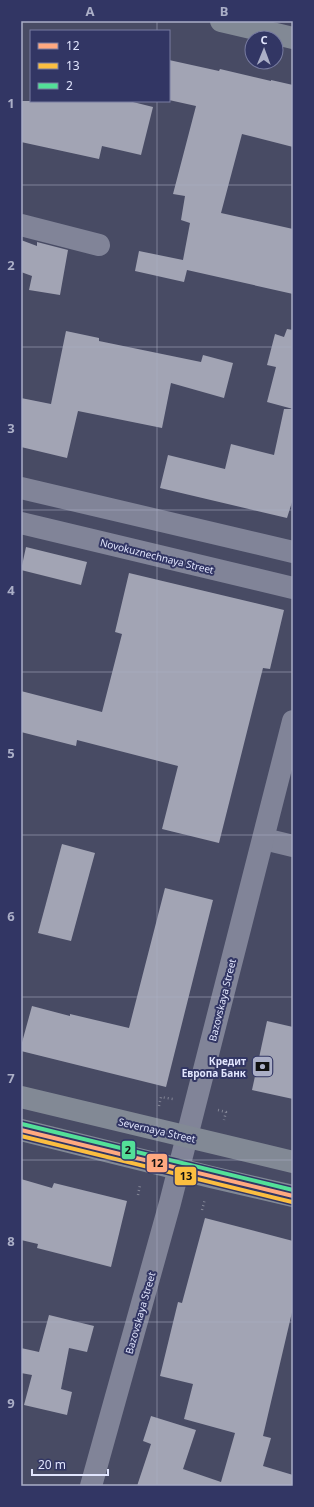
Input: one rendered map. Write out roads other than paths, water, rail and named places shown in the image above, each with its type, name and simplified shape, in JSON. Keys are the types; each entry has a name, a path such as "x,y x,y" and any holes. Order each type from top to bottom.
{"main road":[{"path":"232,22 293,38"},
{"name":"Severnaya Street","path":"21,1097 187,1138 293,1162"},
{"path":"21,1130 293,1196"}],"street":[{"path":"21,225 99,245"},
{"path":"21,488 293,552"},
{"name":"Novokuznechnaya Street","path":"21,523 293,588"},
{"name":"Bazovskaya Street","path":"91,1486 179,1169 293,721"},
{"path":"264,839 293,846"}],"place":[{"name":"Кредит Европа Банк","path":"262,1067"}]}
